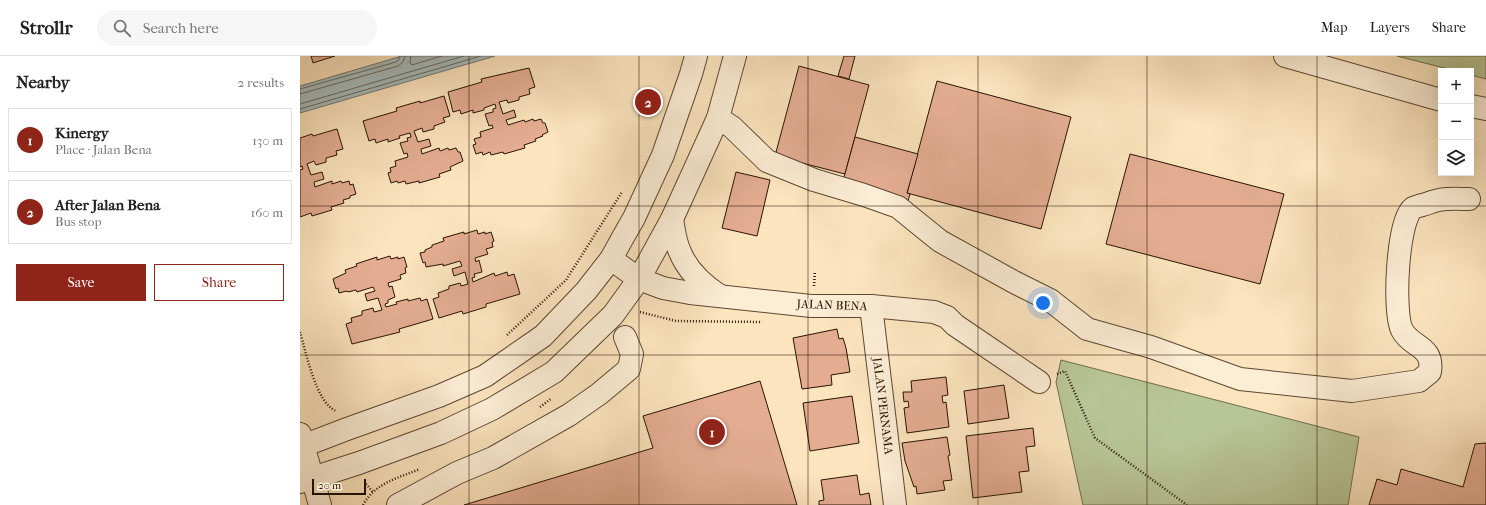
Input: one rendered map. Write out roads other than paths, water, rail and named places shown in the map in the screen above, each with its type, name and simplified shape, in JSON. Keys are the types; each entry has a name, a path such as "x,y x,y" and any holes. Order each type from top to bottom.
{"street":[{"path":"320,505 306,480 301,443 347,429 439,396 485,376 543,336 586,291 611,259 634,218 663,155 696,56"},
{"path":"306,480 359,463 441,433 492,409 554,372 613,315 639,279 672,219 718,118 735,56"},
{"path":"1285,56 1438,99"},
{"path":"1474,107 1486,109"},
{"path":"718,118 732,127 767,161 814,180 898,207 940,241 1050,300 1087,329 1151,347 1240,379 1352,391 1419,381 1430,372 1432,363 1428,354 1402,330 1399,323 1397,291 1398,263 1407,218 1413,208 1439,200 1469,199"},
{"path":"672,219 679,251 682,257 702,284 720,296"},
{"name":"JALAN BENA","path":"611,259 639,279 663,288 690,293 811,306 871,306 934,312 947,317 955,325 1039,382"},
{"name":"JALAN PERNAMA","path":"871,306 895,505"},
{"path":"398,505 457,473 493,458 569,414 599,394 629,368 632,354 625,337"}],"water":[{"path":"402,56 495,56 300,113 300,86"}],"place":[{"name":"After Jalan Bena","path":"648,102"},
{"name":"Kinergy","path":"712,432"}]}
